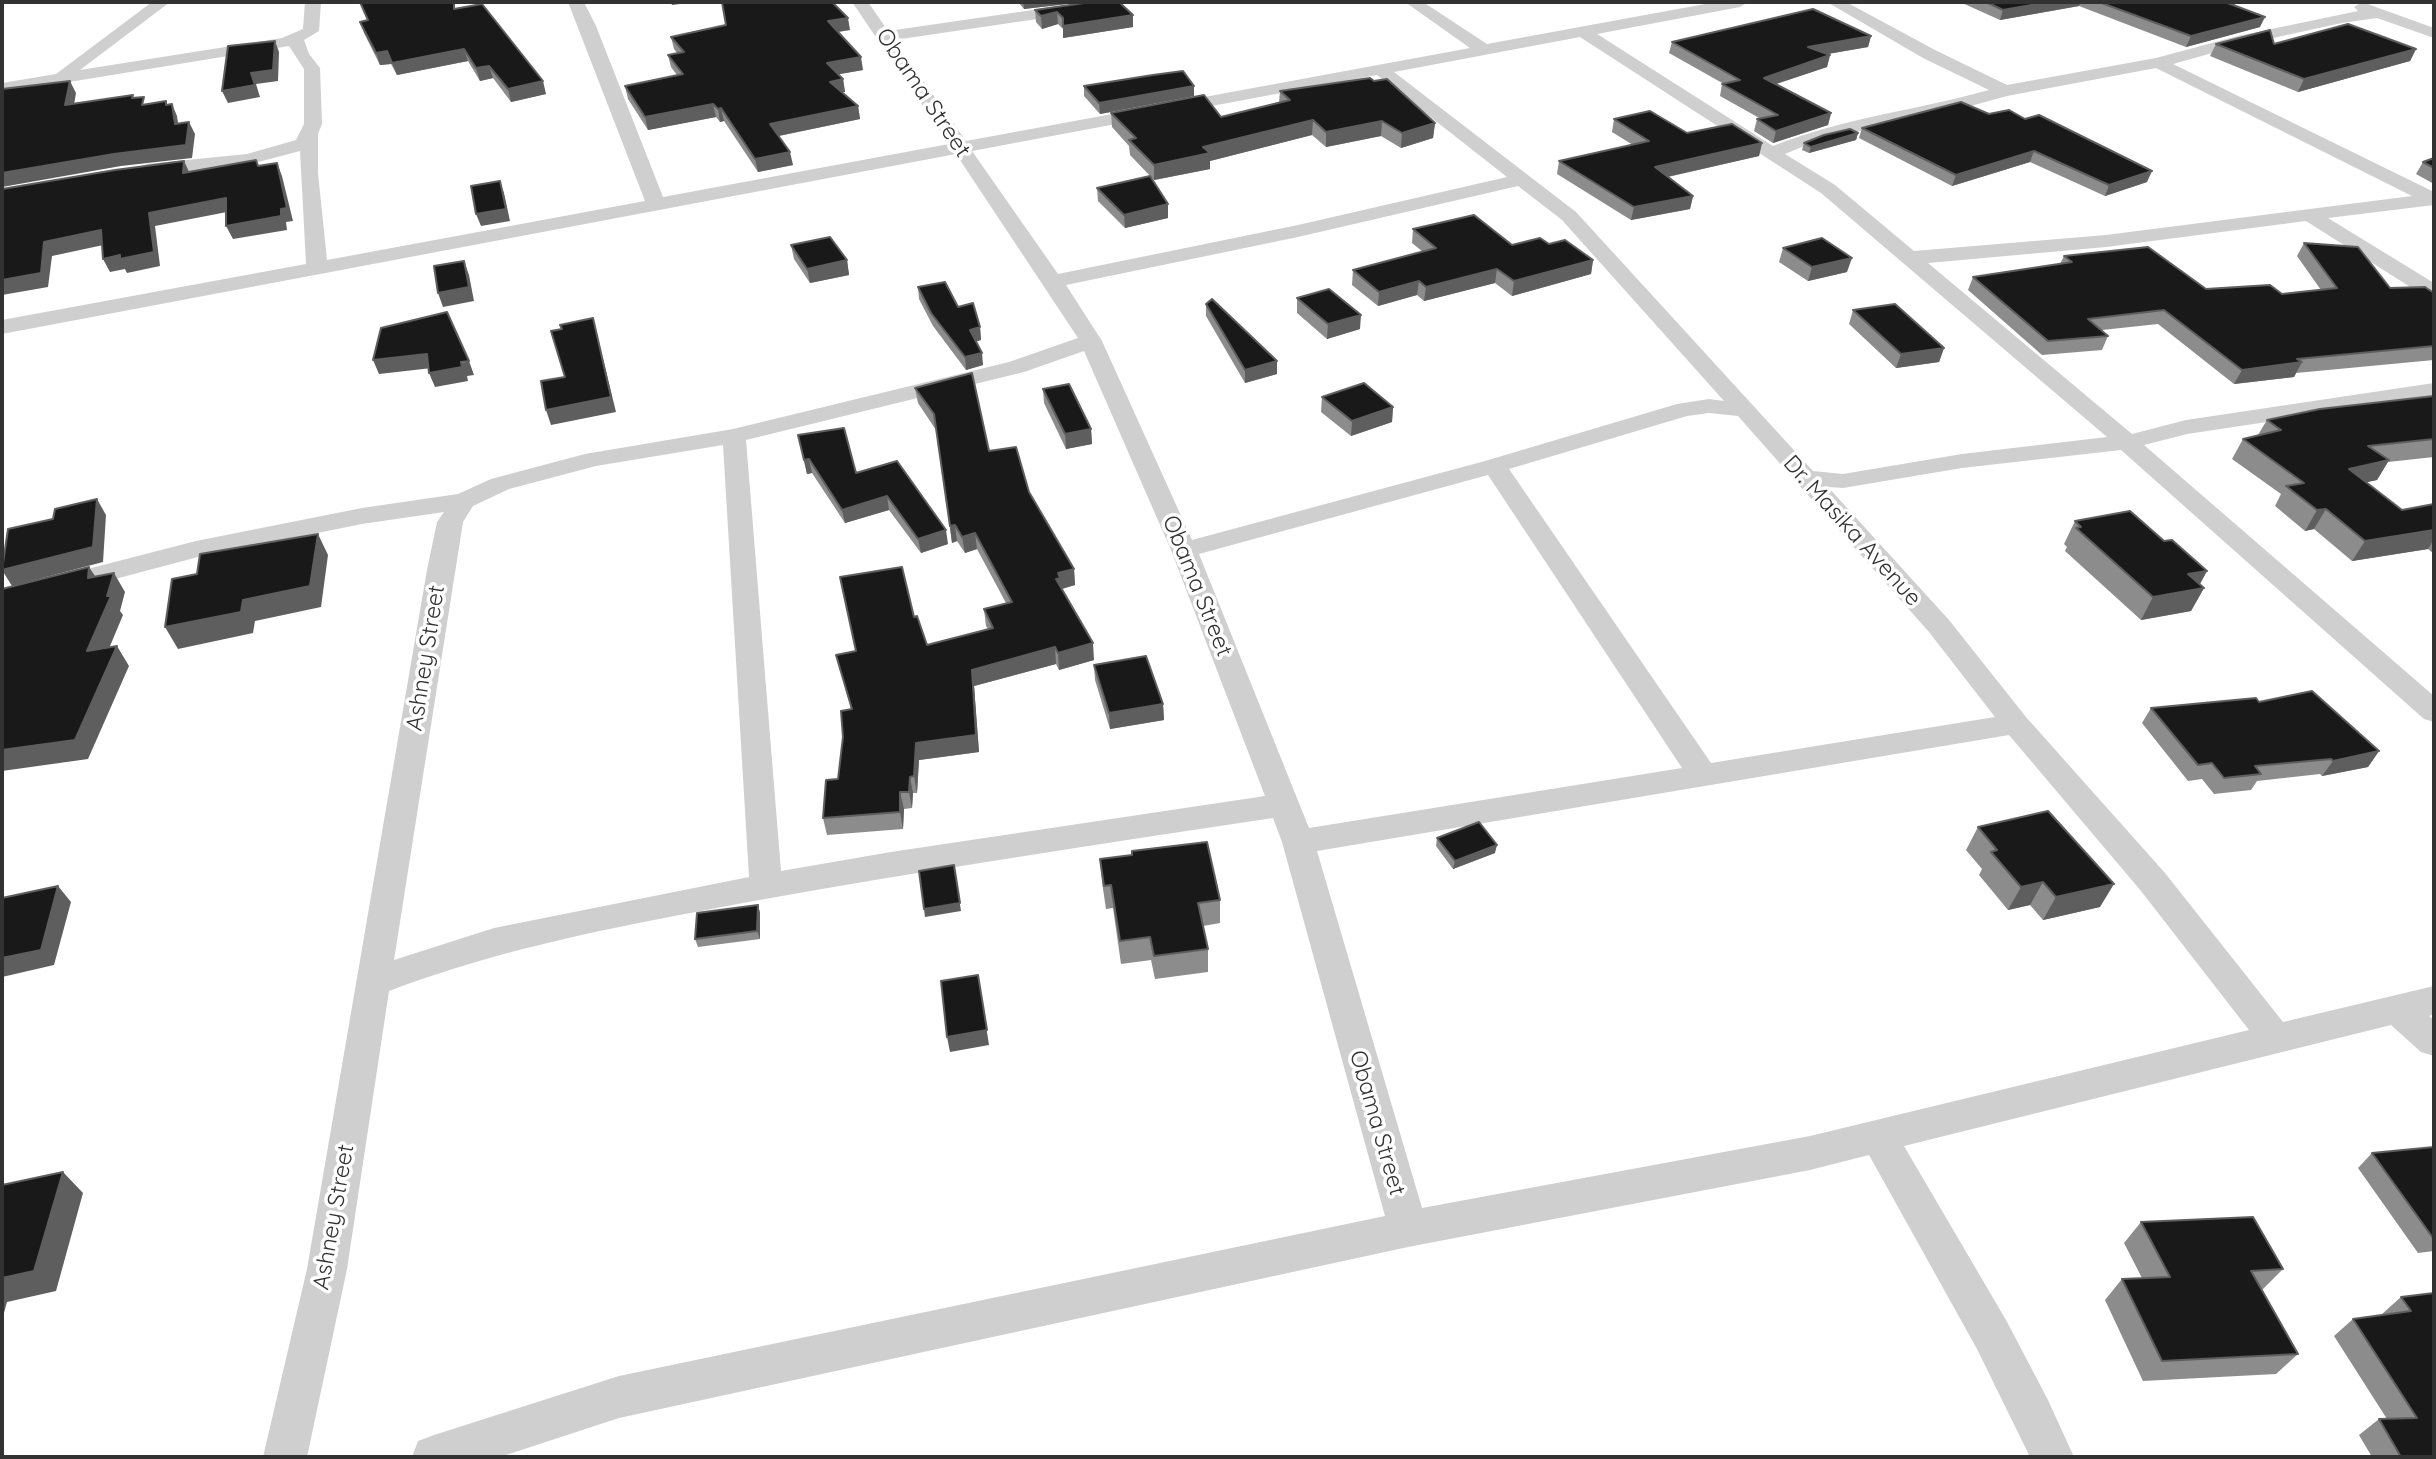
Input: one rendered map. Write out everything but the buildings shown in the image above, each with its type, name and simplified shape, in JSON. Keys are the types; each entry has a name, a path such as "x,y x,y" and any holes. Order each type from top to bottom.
{"street":[{"path":"57,79 162,2"},
{"path":"2,88 295,39 311,31 313,2"},
{"path":"576,2 588,26 657,206"},
{"name":"Obama Street","path":"860,2 1053,281 1091,341 1184,550 1298,842 1408,1229"},
{"path":"885,36 1119,2"},
{"path":"1413,2 1483,49"},
{"path":"2,345 12,326 1740,2"},
{"path":"1835,2 2005,91"},
{"path":"2346,2 2434,33"},
{"path":"1773,152 1816,135 1928,113 2005,91 2158,63 2342,18 2379,13"},
{"path":"1583,32 1663,81 1828,190 2127,442 2184,495 2256,554 2434,712"},
{"path":"295,39 301,55 312,68 313,124 309,173 317,268"},
{"path":"2158,63 2434,199"},
{"name":"Dr. Masika Avenue","path":"1381,70 1569,216 1939,626 2016,724 2152,883 2276,1039"},
{"path":"123,173 246,159 288,151 304,144 310,136"},
{"path":"1053,281 1298,231 1523,179"},
{"path":"1908,258 1982,254 2434,199"},
{"path":"2309,215 2434,292"},
{"path":"2,600 197,549 362,516 464,501 500,484 594,459 734,436 1016,367 1091,341"},
{"path":"1803,477 1843,481 1962,461 2127,442 2186,427 2434,390"},
{"path":"1184,550 1494,467 1685,409 1709,406 1744,410"},
{"path":"734,436 766,886"},
{"path":"1494,467 1704,777"},
{"name":"Ashney Street","path":"285,1457 327,1269 440,570 450,522 464,501"},
{"path":"1298,842 2016,724"},
{"path":"372,983 443,956 494,942 766,886 904,862 1282,805"},
{"path":"434,1457 619,1397 1408,1229 1810,1153 2434,1000"},
{"path":"2395,1008 2434,1041"},
{"path":"1878,1136 1957,1272 2036,1421 2052,1457"}]}
